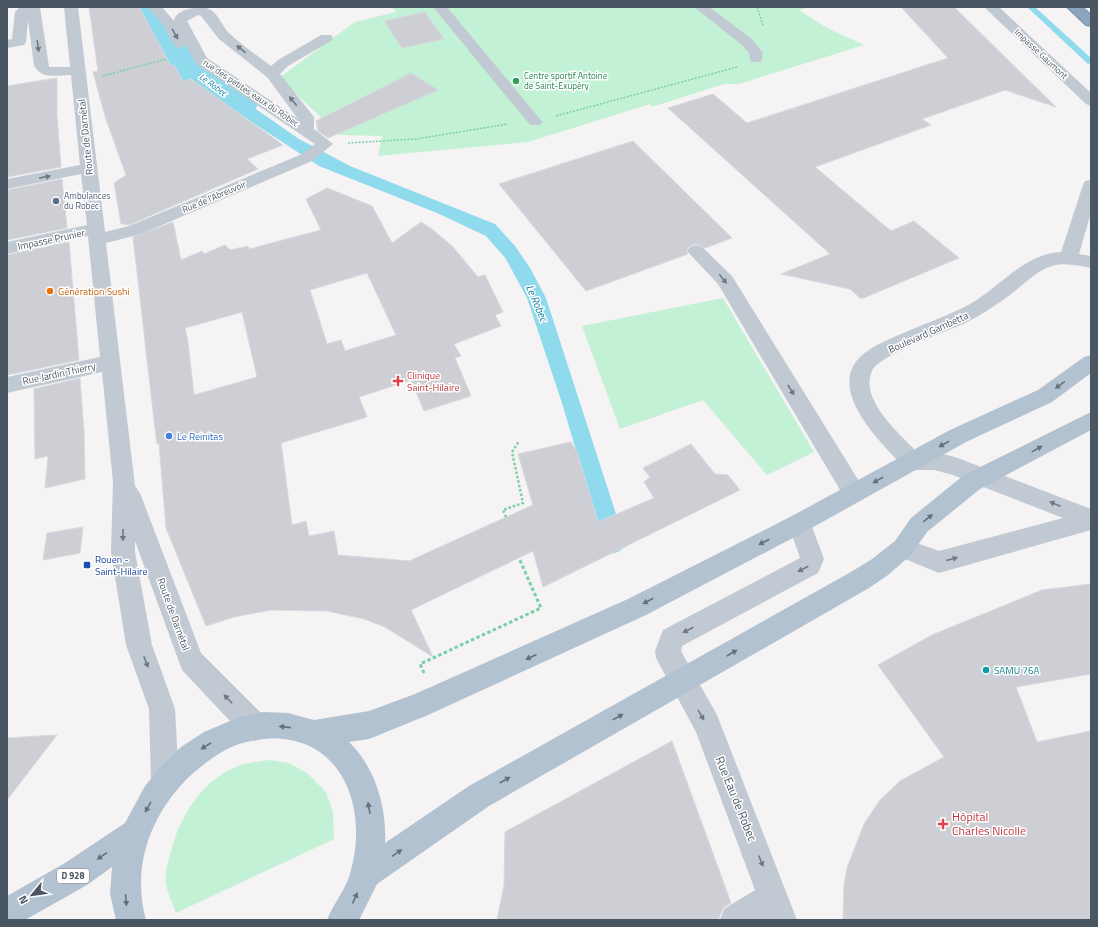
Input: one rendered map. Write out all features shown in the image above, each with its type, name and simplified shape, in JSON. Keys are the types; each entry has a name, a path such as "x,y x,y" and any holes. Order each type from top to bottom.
{"highway":[{"path":"1074,7 1091,22"}],"main road":[{"path":"314,734 369,725 436,699 637,608 800,523 958,436 1045,396 1091,362"},
{"path":"364,874 479,796 860,580 880,567 903,548 919,525 972,482 985,477 1090,422"},
{"path":"130,920 127,910 125,885 127,860 134,834 148,806 165,781 192,755 228,735 255,727 286,726 314,734 332,744 348,759 360,777 367,798 371,822 371,841 364,874 354,900 342,920"},
{"name":"D 928","path":"7,913 76,874 134,834"}],"street":[{"path":"7,44 19,42 22,12 29,7"},
{"path":"33,7 41,66 45,71 78,72"},
{"name":"Route de Darnétal","path":"71,7 124,482 123,552 139,645 162,709 165,781"},
{"path":"155,7 169,24 186,53 198,54"},
{"path":"440,7 535,122"},
{"path":"701,7 747,42 756,53 756,60"},
{"name":"Impasse Gaumont","path":"991,7 1091,101"},
{"path":"198,54 180,20 186,10 206,13 224,36 272,74 306,117 306,131"},
{"path":"272,74 283,63 326,38"},
{"name":"rue des petites eaux du Robec","path":"198,54 201,60 325,144"},
{"name":"Rue de l'Abreuvoir","path":"96,234 135,230 306,158 325,144"},
{"path":"7,184 89,168"},
{"path":"1068,259 1091,185"},
{"name":"Impasse Prunier","path":"7,248 96,234"},
{"path":"696,251 725,280 854,493"},
{"name":"Boulevard Gambetta","path":"912,461 879,427 865,403 859,388 862,370 870,360 888,349 975,310 1002,292 1030,268 1048,260 1068,259 1091,262"},
{"name":"Rue Jardin Thierry","path":"7,385 110,362"},
{"path":"912,461 934,461 985,477 1091,520"},
{"name":"Route de Darnétal","path":"124,482 191,661 255,727"},
{"path":"903,548 939,562 1091,520"},
{"name":"Rue Eau de Robec","path":"778,908 707,725 669,658 668,651 672,638 810,565 812,559 800,523"},
{"path":"735,920 778,908"}],"path":[{"path":"325,144 416,139 506,124 535,122 749,64 756,60 766,50 769,41 757,7"},
{"path":"109,74 167,58"},
{"path":"506,517 503,510 523,503 512,452 519,441"},
{"path":"436,699 420,664 541,608 519,558"}],"green space":[{"name":"Centre sportif Antoine de Saint-Exupéry","path":"391,7 808,7 799,10 827,28 864,45 739,84 724,84 652,107 650,104 528,142 378,156 382,136 340,135 279,78 355,22 396,12"},
{"path":"723,298 814,452 767,475 703,400 620,429 582,326"},
{"path":"269,760 289,763 307,773 326,792 333,812 334,839 176,913 167,887 166,871 176,834 189,808 207,786 218,777 244,764"}],"water":[{"path":"138,7 149,7 165,26 179,53 168,56 151,28 143,19"},
{"path":"1027,7 1035,7 1091,58 1091,63 1088,64"},
{"path":"184,55 194,66 299,139 350,166 495,224 515,246 530,268 546,298 616,514 628,545 618,552 607,555 562,403 527,298 506,259 486,236 437,213 319,166 250,121 191,79 170,59"}],"building":[{"path":"89,7 139,7 171,66 174,65 183,81 191,79 283,145 247,159 258,169 129,225 121,224 114,183 126,175 105,116 93,72 98,71"},
{"path":"901,7 954,7 1056,107 1005,90 922,119 931,125 815,167 891,231 914,221 959,258 861,299 850,289 781,274 830,254 668,108 713,94 747,123 948,58"},
{"path":"425,12 444,39 402,48 384,21"},
{"path":"411,73 438,90 328,138 318,131 316,121"},
{"path":"57,78 57,115 61,167 7,177 7,86"},
{"path":"633,141 732,238 705,248 696,244 690,246 686,251 688,254 586,291 499,184"},
{"path":"62,179 67,228 7,240 7,190"},
{"path":"327,188 372,206 392,243 421,222 453,247 478,277 485,275 503,312 495,315 501,326 454,344 461,356 455,358 471,396 424,411 411,380 359,397 367,417 281,443 292,525 306,521 309,536 334,531 338,555 409,561 533,505 518,454 571,442 577,452 598,522 654,498 644,482 650,477 643,468 691,444 715,474 728,475 740,490 543,587 533,551 411,610 433,657 385,627 364,619 327,611 271,610 234,617 206,626 166,528 159,443 157,444 133,237 173,222 181,260 202,251 204,254 225,245 230,250 248,246 249,249 321,230 306,199","holes":["367,273 396,335 345,351 341,340 327,344 310,290","242,312 257,377 194,395 185,328"]},
{"path":"69,242 79,360 7,375 7,255"},
{"path":"80,378 84,432 85,479 45,488 48,456 35,459 34,389"},
{"path":"83,527 80,553 43,560 47,533"},
{"name":"Hôpital Charles Nicolle","path":"1091,584 1091,674 1016,687 1037,742 1091,731 1091,920 843,920 844,885 847,868 864,824 880,800 900,781 944,757 878,665 932,635 1042,590"},
{"path":"57,735 7,800 7,738"},
{"path":"672,741 731,903 723,908 719,918 716,920 497,920 504,885 505,832"}],"waterway":[{"name":"Le Robec","path":"145,7 180,61 240,103"}],"place":[{"name":"Centre sportif Antoine de Saint-Exupéry","path":"516,81"},
{"name":"Ambulances du Robec","path":"56,201"},
{"name":"Génération Sushi","path":"50,291"},
{"name":"Clinique Saint-Hilaire","path":"398,381"},
{"name":"Le Reinitas","path":"169,436"},
{"name":"Rouen - Saint-Hilaire","path":"87,565"},
{"name":"SAMU 76A","path":"986,670"},
{"name":"Hôpital Charles Nicolle","path":"943,824"}]}
